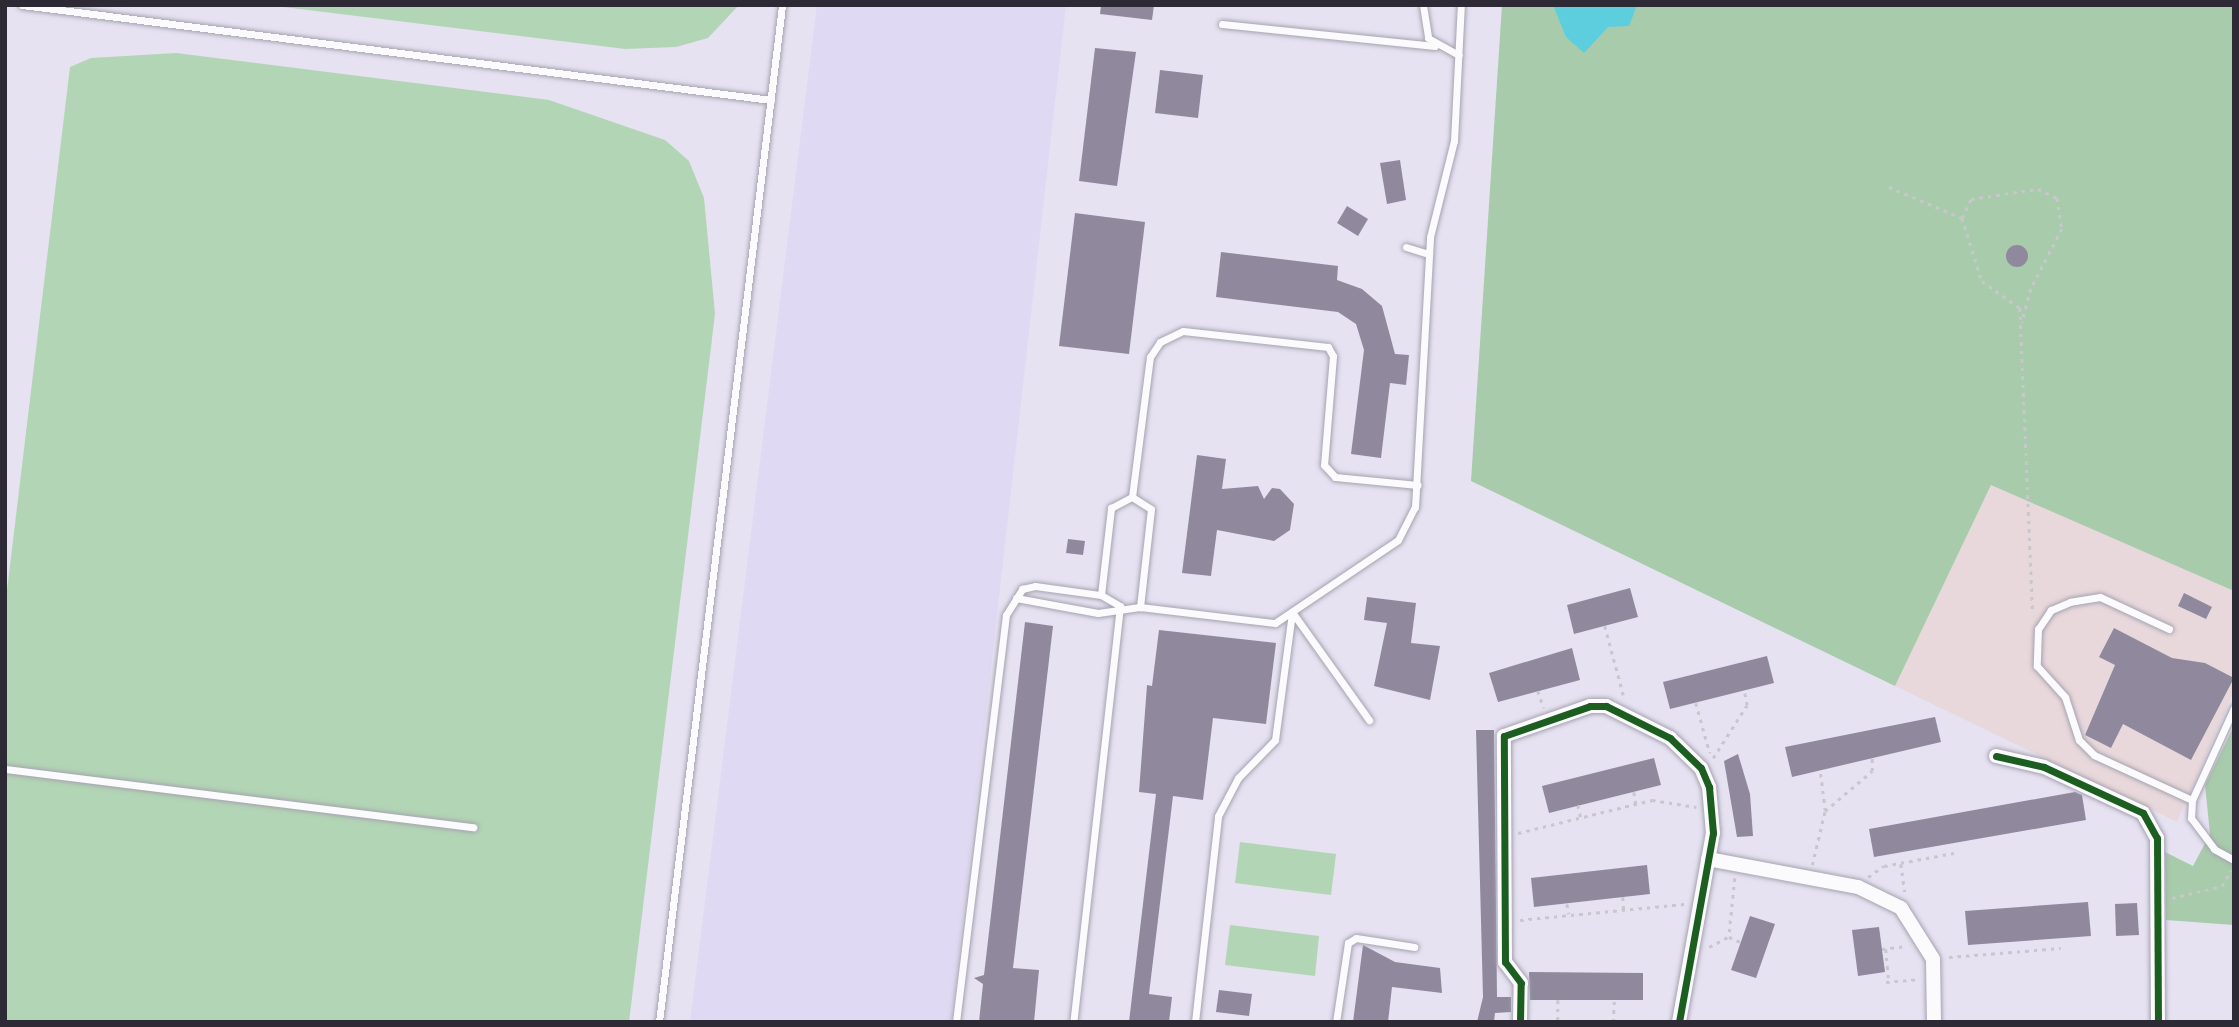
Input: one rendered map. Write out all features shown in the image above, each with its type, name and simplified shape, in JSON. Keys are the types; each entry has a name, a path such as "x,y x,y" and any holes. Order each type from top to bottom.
{"street":[{"path":"1520,1022 1521,983 1505,962 1504,736 1590,706 1620,712 1670,738 1706,763 1713,810 1708,859 1698,903 1679,1022"},
{"path":"1996,756 2044,767 2143,813 2157,838 2160,901 2158,1022"},
{"path":"1708,859 1858,887 1901,908 1928,944 1933,959 1937,977 1934,1022"}],"lane":[{"path":"22,5 771,100"},
{"path":"659,1022 782,5"},
{"path":"1423,5 1434,46"},
{"path":"1016,598 1098,613 1120,606 1140,607 1275,623 1398,540 1409,524 1418,485 1429,254 1454,141 1461,5"},
{"path":"1222,24 1434,46 1459,55"},
{"path":"1406,247 1429,254"},
{"path":"1132,497 1150,357 1160,342 1183,331 1328,347 1333,356 1324,465 1335,477 1418,485"},
{"path":"1101,594 1111,508 1132,497"},
{"path":"1132,497 1152,509 1140,607"},
{"path":"956,1022 1006,615 1016,598 1035,586 1101,594 1120,606"},
{"path":"2169,629 2100,597 2050,610 2034,640 2037,666 2066,697 2086,747 2192,800"},
{"path":"1073,1022 1120,606"},
{"path":"1292,612 1369,720"},
{"path":"1195,1022 1217,816 1238,778 1275,740 1292,612"},
{"path":"2234,708 2192,800 2191,818 2202,834 2234,862"},
{"path":"5,769 473,827"},
{"path":"1336,1022 1348,943 1356,938 1414,947"}],"path":[{"path":"1889,187 1962,218"},
{"path":"2021,326 2031,289 2062,229 2057,198 2038,190 1971,199 1962,218 1982,281 2020,308 2034,640"},
{"path":"1605,626 1625,697 1620,712"},
{"path":"1706,763 1747,705 1744,691"},
{"path":"1696,703 1706,763"},
{"path":"1825,811 1872,771 1872,758"},
{"path":"1808,878 1825,811 1820,770"},
{"path":"1634,792 1636,804"},
{"path":"1504,837 1652,800 1713,810"},
{"path":"1578,805 1581,818"},
{"path":"1858,887 1884,866 1954,853"},
{"path":"2160,901 2222,886 2234,862"},
{"path":"1901,863 1906,898 1901,908"},
{"path":"1737,864 1729,937 1741,942"},
{"path":"1623,897 1624,910"},
{"path":"1505,921 1698,903"},
{"path":"1567,904 1569,915"},
{"path":"1928,944 1884,949 1888,982 1937,977"},
{"path":"1933,959 2061,948"},
{"path":"1558,1000 1558,1022"},
{"path":"1614,1000 1614,1022"}],"shaded area":[{"path":"817,5 1066,5 951,1022 690,1022"},
{"path":"1991,484 2234,591 2234,691 2177,822 1895,686"}],"green space":[{"path":"267,5 739,5 708,38 676,47 625,49"},
{"path":"1502,5 2234,5 2234,591 1991,485 1895,686 1471,481"},
{"path":"176,53 549,100 665,140 689,161 704,198 715,314 629,1022 5,1022 5,607 70,67 91,58"},
{"path":"2234,726 2234,925 2166,920 2165,852 2193,866 2210,834 2205,785"},
{"path":"1240,842 1336,854 1331,895 1235,883"},
{"path":"1230,925 1319,936 1315,976 1225,965"}],"water":[{"path":"1553,5 1637,5 1629,26 1608,27 1584,53 1566,37"}],"building":[{"path":"1101,5 1154,5 1152,20 1100,14"},
{"path":"1095,48 1136,52 1117,186 1079,181"},
{"path":"1160,70 1203,75 1198,118 1155,113"},
{"path":"1400,160 1406,200 1387,204 1380,163"},
{"path":"1347,206 1368,219 1358,236 1337,223"},
{"path":"1075,213 1145,222 1129,354 1059,346"},
{"path":"2017,245 2025,248 2028,256 2025,264 2017,267 2009,264 2006,256 2009,248"},
{"path":"1221,252 1338,266 1337,280 1362,289 1382,306 1395,354 1409,355 1406,385 1390,383 1381,458 1351,454 1364,350 1356,324 1338,312 1216,297"},
{"path":"1197,455 1226,459 1222,489 1258,486 1264,499 1272,488 1280,489 1294,504 1290,530 1274,541 1217,530 1211,576 1182,573"},
{"path":"1068,539 1085,541 1083,555 1066,553"},
{"path":"1630,588 1638,617 1574,634 1567,605"},
{"path":"2184,593 2212,607 2206,619 2178,606"},
{"path":"1367,597 1416,603 1411,643 1440,646 1430,700 1374,686 1387,623 1364,620"},
{"path":"1025,622 1053,626 1013,968 1039,970 1034,1022 979,1022 983,984 974,978 984,975"},
{"path":"2114,628 2172,658 2205,663 2234,678 2191,760 2123,724 2111,748 2085,735 2115,665 2099,657"},
{"path":"1159,630 1276,643 1266,724 1213,718 1203,800 1173,796 1149,994 1172,997 1169,1022 1129,1022 1156,794 1139,792 1147,685 1152,686"},
{"path":"1572,648 1580,680 1498,702 1489,673"},
{"path":"1767,656 1774,683 1670,709 1663,682"},
{"path":"1935,717 1941,742 1792,777 1785,747"},
{"path":"1476,730 1494,730 1497,997 1511,997 1511,1012 1495,1013 1494,1022 1477,1022 1483,997"},
{"path":"1738,754 1750,794 1753,836 1737,837 1724,761"},
{"path":"1654,758 1661,785 1549,813 1542,786"},
{"path":"2075,792 2082,795 2086,820 1874,857 1869,829"},
{"path":"1647,865 1650,894 1534,907 1531,878"},
{"path":"2088,902 2091,936 1968,945 1965,911"},
{"path":"2137,903 2139,935 2116,936 2115,904"},
{"path":"1750,916 1775,924 1756,978 1731,970"},
{"path":"1879,927 1885,972 1858,976 1852,930"},
{"path":"1363,945 1395,962 1440,968 1442,993 1392,987 1388,1022 1353,1022"},
{"path":"1529,972 1643,973 1643,1000 1530,1000"},
{"path":"1219,990 1252,994 1249,1016 1216,1012"}],"cycle path":[{"path":"1520,1022 1521,983 1505,962 1504,736 1590,706 1606,706 1670,738 1701,768 1709,787 1713,833 1679,1022"},
{"path":"1996,756 2044,767 2143,813 2157,838 2158,1022"}]}
